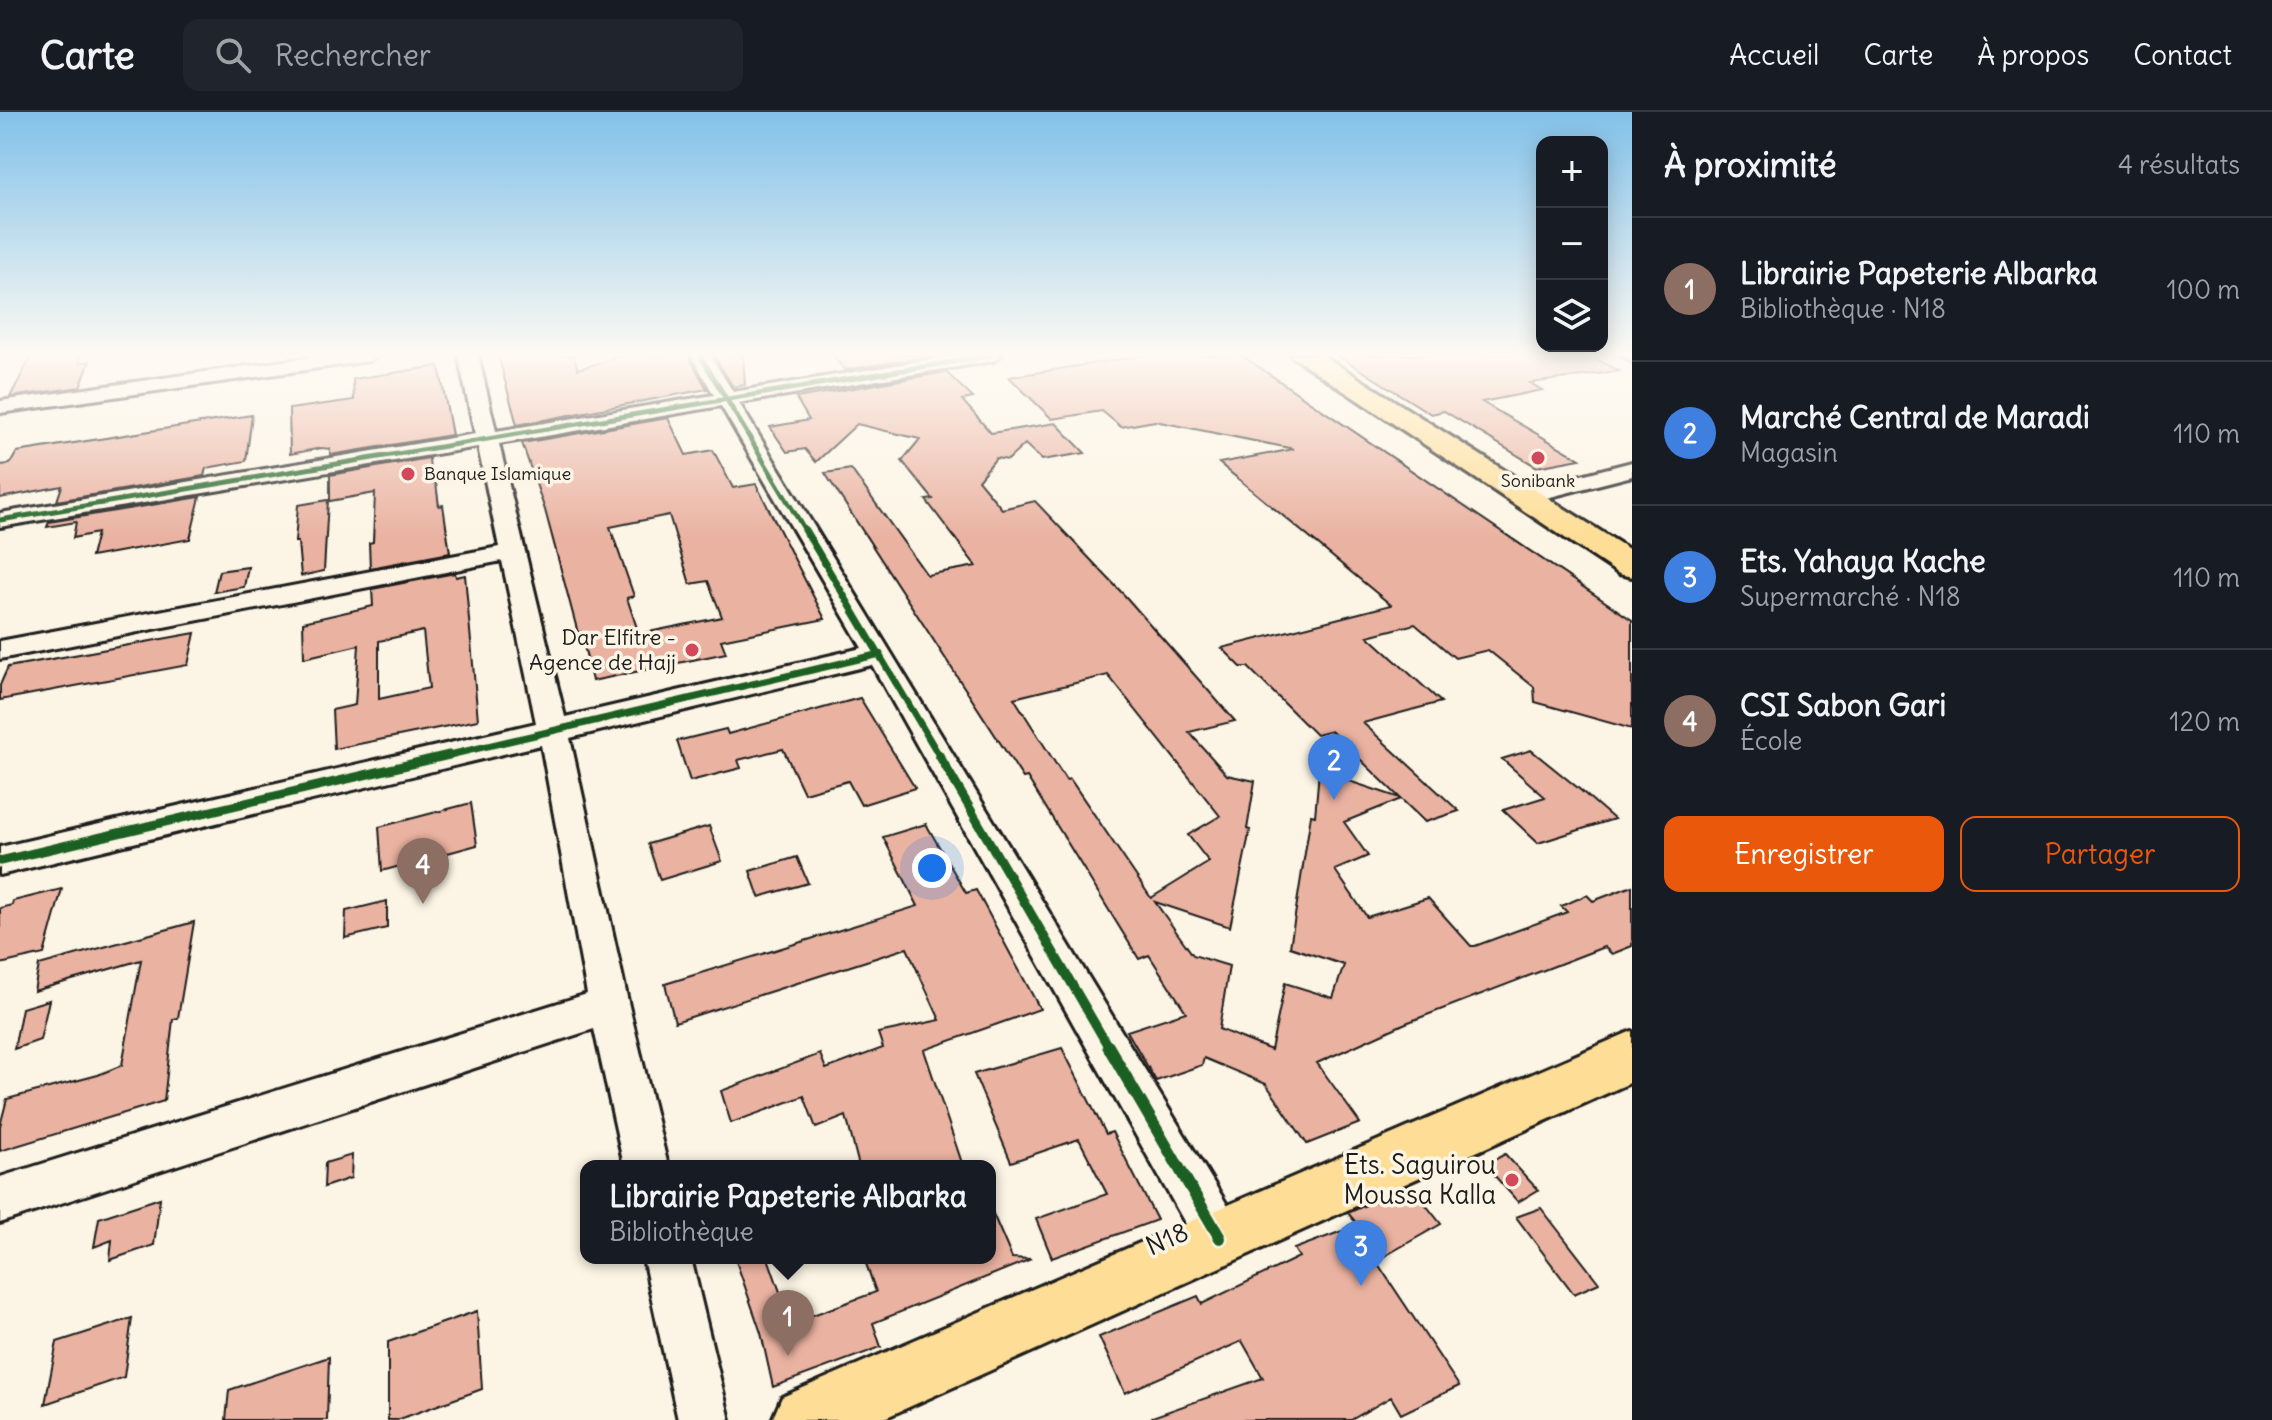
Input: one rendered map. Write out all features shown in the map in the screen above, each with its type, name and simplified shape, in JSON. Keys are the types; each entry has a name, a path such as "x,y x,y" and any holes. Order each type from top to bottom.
{"highway":[{"path":"1403,416 1531,494 1632,548"},
{"path":"1413,416 1632,566"}],"main road":[{"name":"N18","path":"805,1420 1632,1056"}],"street":[{"path":"482,416 553,729 609,1006 645,1160"},
{"path":"0,520 622,416"},
{"path":"736,416 880,654 1220,1238"},
{"path":"1531,494 1632,469"},
{"path":"0,650 511,552"},
{"path":"0,861 880,654"},
{"path":"0,1200 609,1006"},
{"path":"668,1264 704,1420"}],"building":[{"path":"252,416 246,461 206,468 204,476 57,501 62,486 0,498 0,465 10,464 17,452"},
{"path":"289,416 448,416 452,435 330,455 330,449 322,448 290,454"},
{"path":"515,416 564,416 517,425"},
{"path":"807,416 976,416 991,433 1056,423 1085,453 1042,460 1025,444 1008,460 996,458 978,480 1002,509 1035,501 1126,597 1235,721 1189,732 1227,775 1255,781 1247,829 1250,830 1230,927 1155,902 1193,955 1229,966 1219,1029 1271,1050 1285,983 1333,998 1344,965 1290,947 1311,815 1315,816 1319,771 1400,798 1331,731 1316,735 1248,667 1241,667 1222,648 1391,605 1219,463 1294,449 1155,421 1121,427 1108,416 1331,416 1632,620 1632,729 1535,702 1534,687 1488,650 1455,658 1415,624 1368,636 1441,702 1363,723 1459,811 1425,822 1401,799 1344,822 1368,856 1335,870 1367,917 1428,898 1471,946 1475,946 1567,912 1561,906 1587,895 1593,901 1632,886 1632,946 1612,954 1604,947 1406,1023 1317,1063 1360,1123 1307,1144 1266,1084 1204,1058 1202,1065 1156,1081 1127,1031 1186,1012 1149,955 1139,959 1027,777 1023,778 825,473 851,469 927,575 976,566 926,500 933,499 902,461 920,439 857,424 816,462 805,449 787,452 770,427 809,420","holes":["1108,675 1220,816 1188,835 1209,862 1151,898 1070,779 1066,780 1014,698"]},
{"path":"1452,416 1506,416 1580,459 1537,467"},
{"path":"668,418 686,455 713,450 733,488 756,484 825,619 721,640 726,653 592,681 581,632 578,633 545,510 522,443","holes":["669,515 690,584 708,581 722,617 639,634 627,598 634,596 610,527"]},
{"path":"429,458 431,483 436,483 439,506 443,505 450,553 370,568 369,543 373,542 375,493 330,501 330,475"},
{"path":"200,497 190,539 91,557 97,533 73,538 76,522 47,527 49,522"},
{"path":"328,500 324,571 301,576 298,542 295,542 298,505"},
{"path":"248,567 244,587 214,592 219,571"},
{"path":"455,573 456,577 465,575 478,720 334,749 332,710 355,705 359,645 304,658 303,622 373,606 372,589","holes":["423,631 429,688 379,699 379,641"]},
{"path":"195,633 188,665 0,700 0,685 8,667"},
{"path":"860,698 915,788 861,805 848,781 804,793 783,749 738,760 741,768 690,781 677,741 726,729 728,734"},
{"path":"1531,750 1614,819 1538,843 1503,810 1545,797 1502,759"},
{"path":"471,803 477,845 382,871 379,827"},
{"path":"926,824 966,893 976,890 1040,1009 924,1050 961,1160 857,1160 846,1116 816,1128 804,1096 731,1123 721,1091 820,1054 826,1069 883,1048 878,1033 940,1020 907,948 675,1022 665,984 918,906 883,837"},
{"path":"709,826 722,861 660,880 648,844"},
{"path":"797,857 808,883 759,897 750,871"},
{"path":"62,889 44,954 0,964 0,908 12,905 13,901"},
{"path":"387,901 387,928 345,938 346,911"},
{"path":"194,922 178,1018 173,1019 164,1101 0,1151 0,1126 7,1099 98,1075 122,1065 141,960 34,991 39,965"},
{"path":"49,1000 40,1040 14,1049 22,1008"},
{"path":"1062,1048 1106,1134 1112,1132 1157,1220 1052,1258 1036,1219 1107,1194 1079,1139 1011,1162 974,1074"},
{"path":"1505,1154 1538,1190 1518,1202 1485,1165"},
{"path":"352,1155 351,1178 324,1187 325,1163"},
{"path":"1410,1185 1441,1224 1376,1261 1459,1386 1401,1414 1391,1397 1351,1420 1153,1420 1152,1417 1263,1378 1242,1341 1125,1393 1099,1337 1198,1296 1202,1304 1299,1257 1294,1249 1358,1225 1348,1213"},
{"path":"160,1198 154,1245 110,1260 112,1240 94,1247 99,1218"},
{"path":"1541,1208 1599,1283 1574,1294 1516,1217"},
{"path":"996,1221 1012,1258 1031,1259 873,1323 881,1347 773,1387 761,1333 737,1264 770,1264 791,1323 876,1292 866,1264 996,1264"},
{"path":"477,1311 482,1389 397,1420 388,1420 388,1342"},
{"path":"132,1318 124,1377 45,1404 57,1342"},
{"path":"329,1357 327,1420 226,1420 229,1390"}],"cycle path":[{"path":"0,520 626,416"},
{"path":"737,416 880,654 1220,1238"},
{"path":"0,861 880,654"}],"place":[{"name":"Sonibank","path":"1538,458"},
{"name":"Banque Islamique","path":"408,474"},
{"name":"Dar Elfitre - Agence de Hajj","path":"692,650"},
{"name":"Marché Central de Maradi","path":"1334,800"},
{"name":"CSI Sabon Gari","path":"423,904"},
{"name":"Ets. Saguirou Moussa Kalla","path":"1512,1180"},
{"name":"Ets. Yahaya Kache","path":"1361,1286"},
{"name":"Librairie Papeterie Albarka","path":"788,1356"}]}
